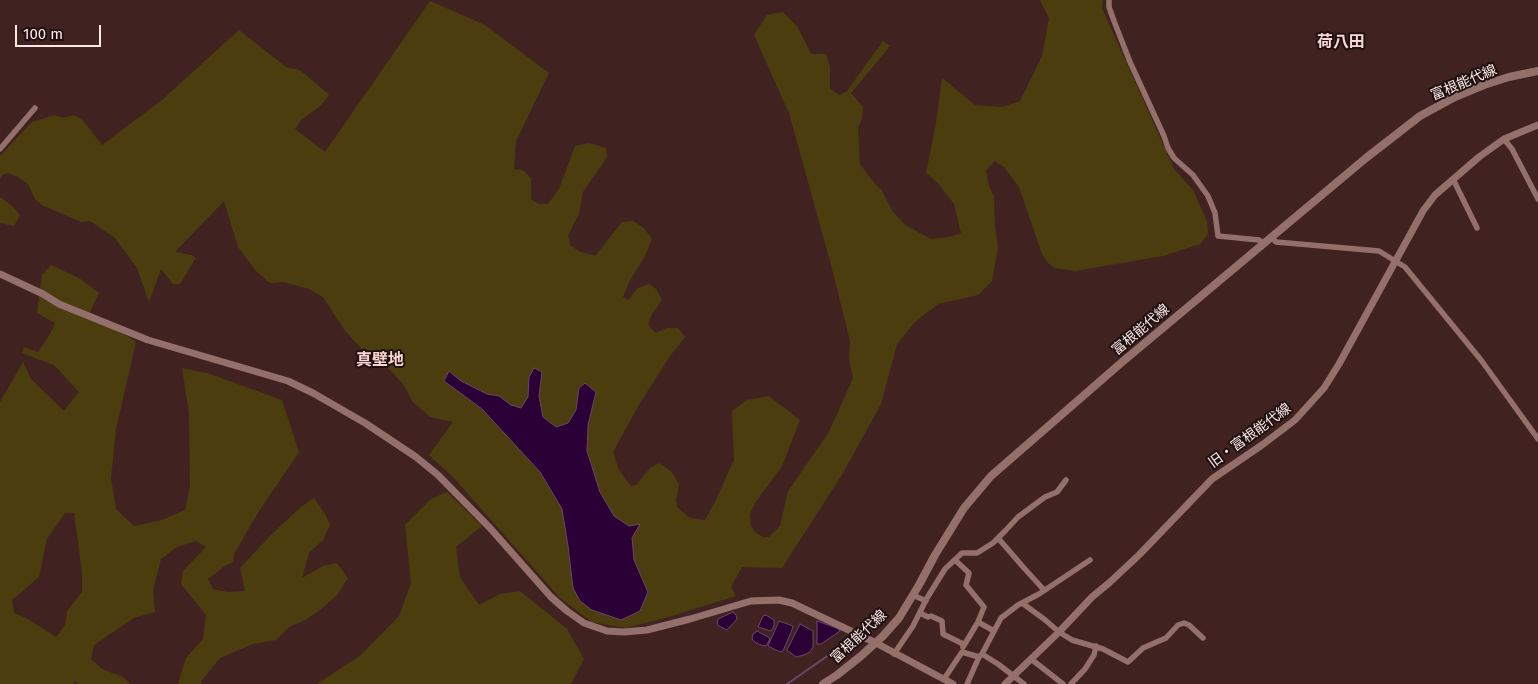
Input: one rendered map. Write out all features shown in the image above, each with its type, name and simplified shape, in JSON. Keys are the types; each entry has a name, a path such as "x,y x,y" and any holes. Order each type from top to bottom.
{"main road":[{"name":"富根能代線","path":"823,684 876,643 899,618 964,508 991,476 1121,363 1366,158 1420,116 1455,97 1484,85 1538,71"}],"street":[{"path":"1109,0 1109,7 1130,62 1168,148 1174,158 1193,175 1208,196 1215,213 1218,236 1259,240 1264,243"},
{"path":"0,149 35,108"},
{"name":"旧・富根能代線","path":"1005,684 1092,597 1139,556 1212,479 1295,420 1324,388 1423,211 1436,195 1504,138 1538,125"},
{"path":"1504,138 1512,149 1538,200"},
{"path":"1453,179 1477,228"},
{"path":"1271,237 1276,242 1379,251 1405,267 1481,360 1538,439"},
{"path":"0,274 43,294 59,304 148,340 288,381 365,423 416,456 438,475 490,528 551,597 584,623 607,631 647,630 751,601 779,600 792,603 876,643 953,684"},
{"path":"894,654 913,626 945,569 962,553 977,553 998,538 1018,517 1045,497 1056,492 1066,480"},
{"path":"998,538 1044,590"},
{"path":"944,679 962,652 963,644 978,622 984,607 966,585 969,573 955,560"},
{"path":"967,684 1001,618 1090,560"},
{"path":"913,595 926,601"},
{"path":"1022,603 1058,632 1072,640 1104,649 1128,662 1143,648 1166,638 1178,625 1184,623 1189,625 1203,638"},
{"path":"920,614 942,621 943,634 963,644"},
{"path":"978,622 994,631"},
{"path":"1071,684 1085,669 1094,655 1096,646"},
{"path":"962,652 980,656 998,664 1024,684"},
{"path":"1031,659 1063,684"}],"shaded area":[{"path":"1040,0 1103,0 1102,8 1174,169 1193,190 1207,221 1208,234 1200,244 1163,256 1075,271 1055,268 1048,263 1042,254 1019,187 1004,167 995,161 986,170 989,186 994,197 998,248 992,281 978,295 938,304 915,322 897,344 881,404 843,473 782,568 742,567 731,587 736,596 626,628 592,622 560,598 453,477 429,455 453,422 430,417 413,402 403,384 391,371 362,349 345,331 323,297 309,289 284,282 270,283 256,271 238,247 224,201 175,252 192,255 196,258 180,284 173,284 161,269 149,302 137,268 115,238 90,221 81,222 42,205 35,199 28,184 18,177 8,173 2,175 0,179 0,156 32,122 55,115 63,118 74,115 82,119 102,145 162,100 239,30 286,67 299,70 305,74 329,95 320,106 300,121 295,129 325,152 430,1 485,25 549,73 516,141 514,169 524,171 531,178 531,199 538,204 548,204 559,189 575,146 589,143 606,148 607,157 583,192 579,214 568,235 571,246 581,252 595,256 622,222 633,221 644,228 652,239 623,297 628,300 638,288 649,284 656,289 662,300 652,314 648,324 655,333 667,328 678,328 685,337 670,356 640,403 613,452 619,470 631,486 636,485 650,468 659,463 672,472 679,485 676,500 677,507 690,518 705,520 734,460 732,411 747,400 769,396 800,420 782,466 755,503 750,514 751,526 755,532 763,537 769,537 780,526 788,491 829,432 853,378 849,358 850,341 789,113 754,35 767,15 783,12 797,26 811,54 826,54 830,67 830,89 839,95 847,91 883,41 890,46 851,93 863,107 862,119 858,127 860,164 881,189 893,212 905,225 931,239 950,237 961,233 954,204 938,183 926,173 936,123 942,78 975,105 1002,107 1020,101 1042,56 1049,18","holes":["449,372 461,381 487,394 499,396 511,405 521,409 528,397 529,377 542,372 539,396 543,417 556,427 568,423 576,410 579,387 596,392 588,425 587,451 600,492 614,516 629,526 640,524 632,538 634,560 648,592 570,570 562,509 540,472 482,409 444,381"]},
{"path":"0,197 20,215 14,226 0,223"},
{"path":"51,265 79,278 99,293 90,312 136,342 116,429 111,478 116,509 134,526 162,520 185,510 190,486 189,413 182,368 207,373 282,400 299,452 259,511 234,554 233,562 208,579 213,589 228,592 245,591 240,568 274,532 301,507 314,498 330,525 323,540 309,553 302,578 323,566 337,563 348,578 337,595 320,610 305,620 289,627 276,640 253,644 220,658 202,680 201,684 178,684 186,658 203,639 206,615 181,584 183,571 206,547 196,541 177,547 161,559 153,590 155,612 134,618 94,645 91,659 102,669 123,677 130,684 78,684 75,681 73,684 0,684 0,402 23,362 31,379 64,411 79,392 54,365 22,353 24,347 38,352 55,323 37,313 42,275","holes":["65,513 74,513 82,572 82,592 67,611 65,625 56,637 28,619 14,613 12,600 39,577 47,539"]},
{"path":"534,368 542,372 539,396 543,417 556,427 568,423 576,410 579,388 585,383 596,392 588,425 587,451 600,492 614,516 629,526 640,524 632,538 634,560 648,592 640,611 621,620 592,610 580,601 573,588 562,509 540,472 482,409 444,381 449,371 461,381 487,394 499,396 511,405 521,408 528,397 529,377"},
{"path":"447,492 482,526 456,547 460,577 479,605 500,594 520,591 567,629 584,659 571,684 317,684 361,655 399,616 411,583 405,525 431,499"},
{"path":"733,612 737,619 727,630 717,625 718,619"},
{"path":"766,615 774,620 774,626 771,631 758,627 763,616"},
{"path":"779,621 793,626 783,651 780,652 768,646"},
{"path":"817,621 840,631 821,644 817,644"},
{"path":"800,624 813,631 813,647 810,652 796,657 787,650"},
{"path":"757,631 770,638 767,645 764,646 756,643 752,639 753,634"}],"waterway":[{"path":"787,684 849,641"}],"district":[{"name":"荷八田","path":"1341,43"},
{"name":"真壁地","path":"380,361"}]}
